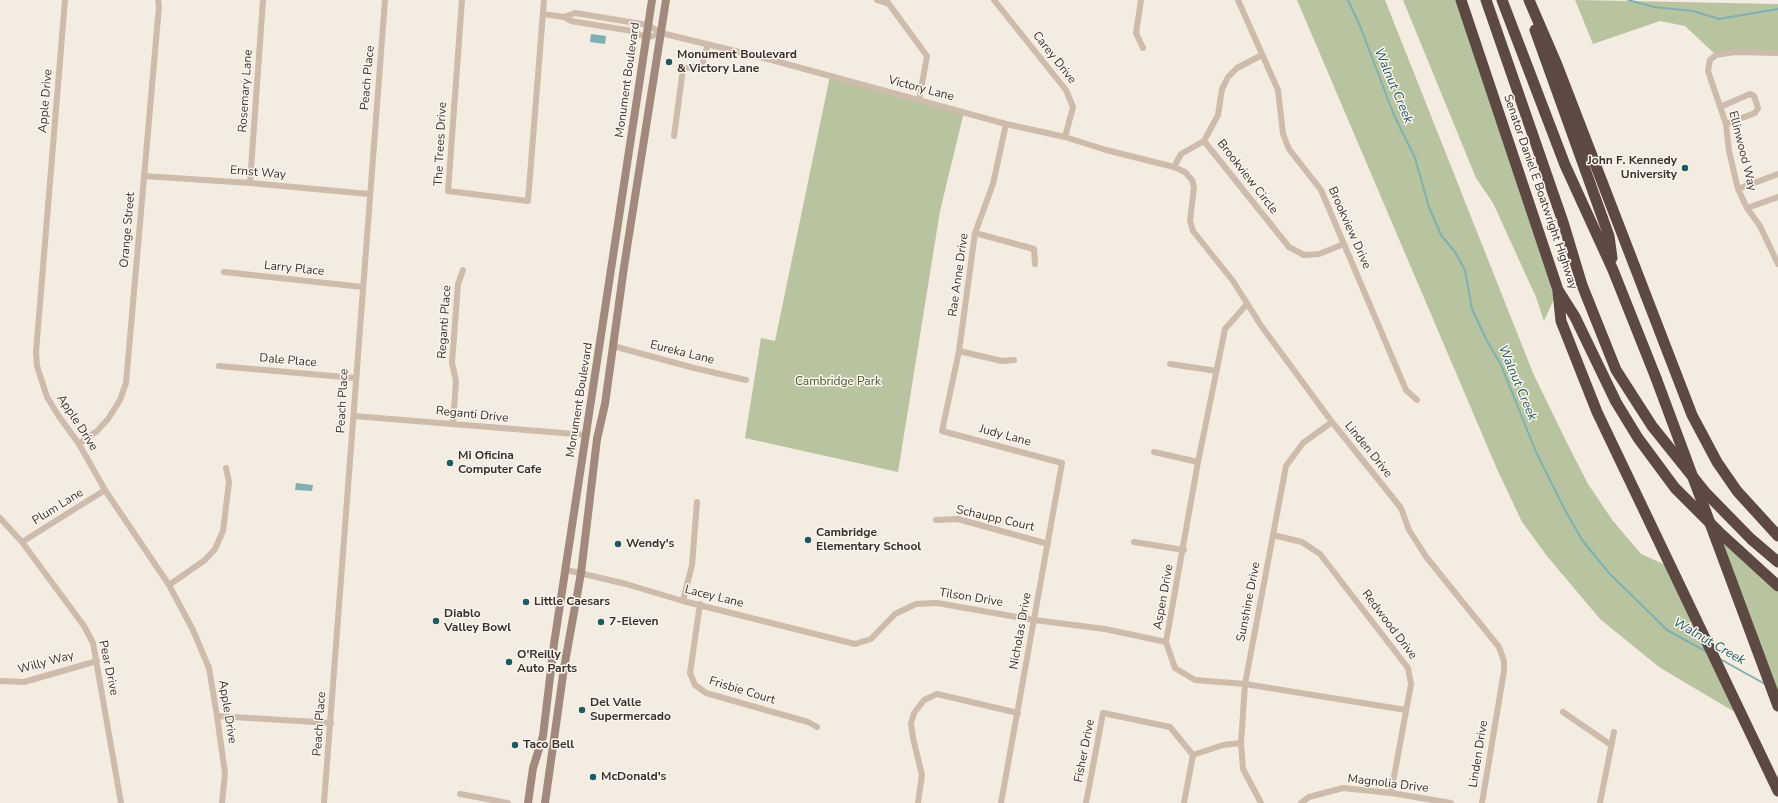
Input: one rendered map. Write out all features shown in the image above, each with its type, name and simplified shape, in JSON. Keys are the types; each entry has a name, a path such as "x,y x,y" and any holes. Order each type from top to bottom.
{"highway":[{"name":"Senator Daniel E Boatwright Highway","path":"1461,0 1558,290 1575,316 1616,402 1638,438 1663,473 1694,508 1766,577 1778,586"},
{"name":"Senator Daniel E Boatwright Highway","path":"1486,0 1563,222 1582,285 1616,370 1652,426 1704,492 1745,533 1778,562"},
{"path":"1502,0 1565,165 1613,270 1656,378 1778,706"},
{"path":"1523,0 1564,107 1608,236 1613,270"},
{"path":"1529,0 1558,65 1692,415 1717,462 1737,491 1778,536"},
{"path":"1558,290 1561,321 1594,405 1778,791"}],"main road":[{"name":"Monument Boulevard","path":"528,803 533,768 543,736 554,644 567,570 652,0"},
{"name":"Monument Boulevard","path":"545,803 552,770 564,668 581,573 597,439 605,404 666,0"}],"street":[{"name":"Apple Drive","path":"65,0 36,352 37,366 47,397 79,444 105,490 168,584 193,630 209,668 224,773 222,803"},
{"name":"Orange Street","path":"79,444 97,431 108,419 120,400 126,383 158,0"},
{"name":"Rosemary Lane","path":"250,183 263,0"},
{"name":"Peach Place","path":"324,803 354,416 355,378 385,0"},
{"name":"The Trees Drive","path":"462,0 448,192 528,202 544,0"},
{"path":"877,0 886,1 927,56 919,100"},
{"name":"Carey Drive","path":"994,0 1066,90 1074,107 1065,137"},
{"path":"1141,0 1136,33 1143,48"},
{"name":"Brookview Drive","path":"1238,0 1278,90 1283,134 1288,148 1321,190 1406,390 1416,400"},
{"path":"564,17 575,13 648,25 661,33"},
{"path":"543,14 564,17 571,21 632,32 647,38 661,33"},
{"name":"Victory Lane","path":"661,33 768,59 1006,124 1065,137 1106,150 1174,167"},
{"path":"674,136 683,69 702,64 708,44"},
{"name":"Ellinwood Way","path":"1778,53 1734,52 1716,55 1710,60 1708,71 1726,124 1738,189 1747,208 1760,226 1778,264"},
{"name":"Brookview Circle","path":"1262,55 1237,68 1228,77 1222,89 1218,115 1204,141 1289,247 1304,255 1319,254 1344,244"},
{"path":"1720,107 1750,94 1754,96 1758,108 1755,113 1726,124"},
{"name":"Rae Anne Drive","path":"942,431 959,351 975,233 993,184 1006,124"},
{"path":"1174,167 1181,154 1204,141"},
{"name":"Linden Drive","path":"1174,167 1185,172 1192,180 1194,187 1190,221 1193,231 1233,282 1262,327 1332,422 1401,508 1409,530 1427,558 1499,647 1504,660 1504,671 1482,803"},
{"path":"1738,189 1778,174"},
{"name":"Ernst Way","path":"144,176 250,183 369,194"},
{"path":"1747,208 1778,197"},
{"path":"975,233 1034,249 1035,264"},
{"name":"Reganti Place","path":"453,423 456,381 452,363 458,284 463,270"},
{"name":"Larry Place","path":"224,272 363,287"},
{"name":"Aspen Drive","path":"1247,304 1225,329 1216,371 1166,642 1174,668 1195,680 1245,684 1406,710"},
{"name":"Eureka Lane","path":"613,346 687,367 746,380"},
{"path":"959,351 1002,361 1014,360"},
{"path":"1170,364 1216,371"},
{"name":"Dale Place","path":"219,366 355,378"},
{"name":"Reganti Drive","path":"354,416 587,435"},
{"name":"Sunshine Drive","path":"1261,803 1243,769 1241,743 1245,684 1286,466 1303,443 1332,422"},
{"name":"Judy Lane","path":"942,431 1062,463"},
{"path":"1154,452 1198,462"},
{"name":"Nicholas Drive","path":"1001,803 1062,463"},
{"path":"168,584 205,560 215,549 223,531 229,482 226,468"},
{"name":"Plum Lane","path":"22,542 105,490"},
{"path":"683,600 692,566 697,502"},
{"name":"Pear Drive","path":"0,518 22,542 84,626 93,643 121,803"},
{"name":"Schaupp Court","path":"936,520 958,519 1048,544"},
{"name":"Redwood Drive","path":"1273,534 1302,542 1320,554 1408,668 1411,684 1391,793"},
{"path":"1134,542 1184,550"},
{"name":"Lacey Lane","path":"567,570 856,644"},
{"name":"Tilson Drive","path":"856,644 872,639 894,614 916,604 937,603 1034,620 1105,629 1166,642"},
{"name":"Frisbie Court","path":"700,604 690,673 695,685 706,693 808,722 817,727"},
{"name":"Willy Way","path":"0,681 24,682 97,661"},
{"path":"918,803 922,775 912,738 911,723 914,713 924,700 937,694 1018,713"},
{"path":"1564,712 1611,745"},
{"name":"Fisher Drive","path":"1086,803 1103,713 1170,727 1193,755"},
{"path":"217,716 331,723"},
{"path":"1600,803 1614,732"},
{"path":"1184,803 1193,755 1223,745 1241,743"},
{"name":"Magnolia Drive","path":"1301,803 1309,797 1343,788 1391,793 1451,803"},
{"path":"460,794 508,803"}],"green space":[{"path":"1297,0 1385,0 1533,373 1568,445 1588,484 1613,521 1641,554 1670,567 1743,717 1659,667 1600,619 1547,556 1522,522 1497,469"},
{"path":"1403,0 1461,0 1558,290 1544,321 1536,297 1493,203 1476,178"},
{"path":"1575,0 1778,4 1778,53 1716,55 1685,26 1660,21 1593,44"},
{"name":"Cambridge Park","path":"830,76 964,112 940,211 898,472 745,438 761,338 775,341"},
{"path":"1719,532 1778,586 1778,706"}],"water":[{"path":"591,34 606,36 605,44 590,42"},
{"path":"296,483 313,485 312,491 295,490"}],"waterway":[{"name":"Walnut Creek","path":"1348,0 1360,26 1394,115 1415,158 1429,207 1441,235 1455,252 1465,270 1472,309 1486,339 1501,365 1536,452 1564,508 1582,540 1609,573 1667,630 1707,652"},
{"path":"1628,0 1654,7 1693,11 1719,19 1778,9"},
{"name":"Walnut Creek","path":"1720,659 1765,684"}],"place":[{"name":"Monument Boulevard & Victory Lane","path":"669,62"},
{"name":"John F. Kennedy University","path":"1685,168"},
{"name":"Mi Oficina Computer Cafe","path":"450,463"},
{"name":"Cambridge Elementary School","path":"808,540"},
{"name":"Wendy's","path":"618,544"},
{"name":"Little Caesars","path":"526,602"},
{"name":"Diablo Valley Bowl","path":"436,621"},
{"name":"7-Eleven","path":"601,622"},
{"name":"O'Reilly Auto Parts","path":"509,662"},
{"name":"Del Valle Supermercado","path":"582,710"},
{"name":"Taco Bell","path":"515,745"},
{"name":"McDonald's","path":"593,777"}]}
